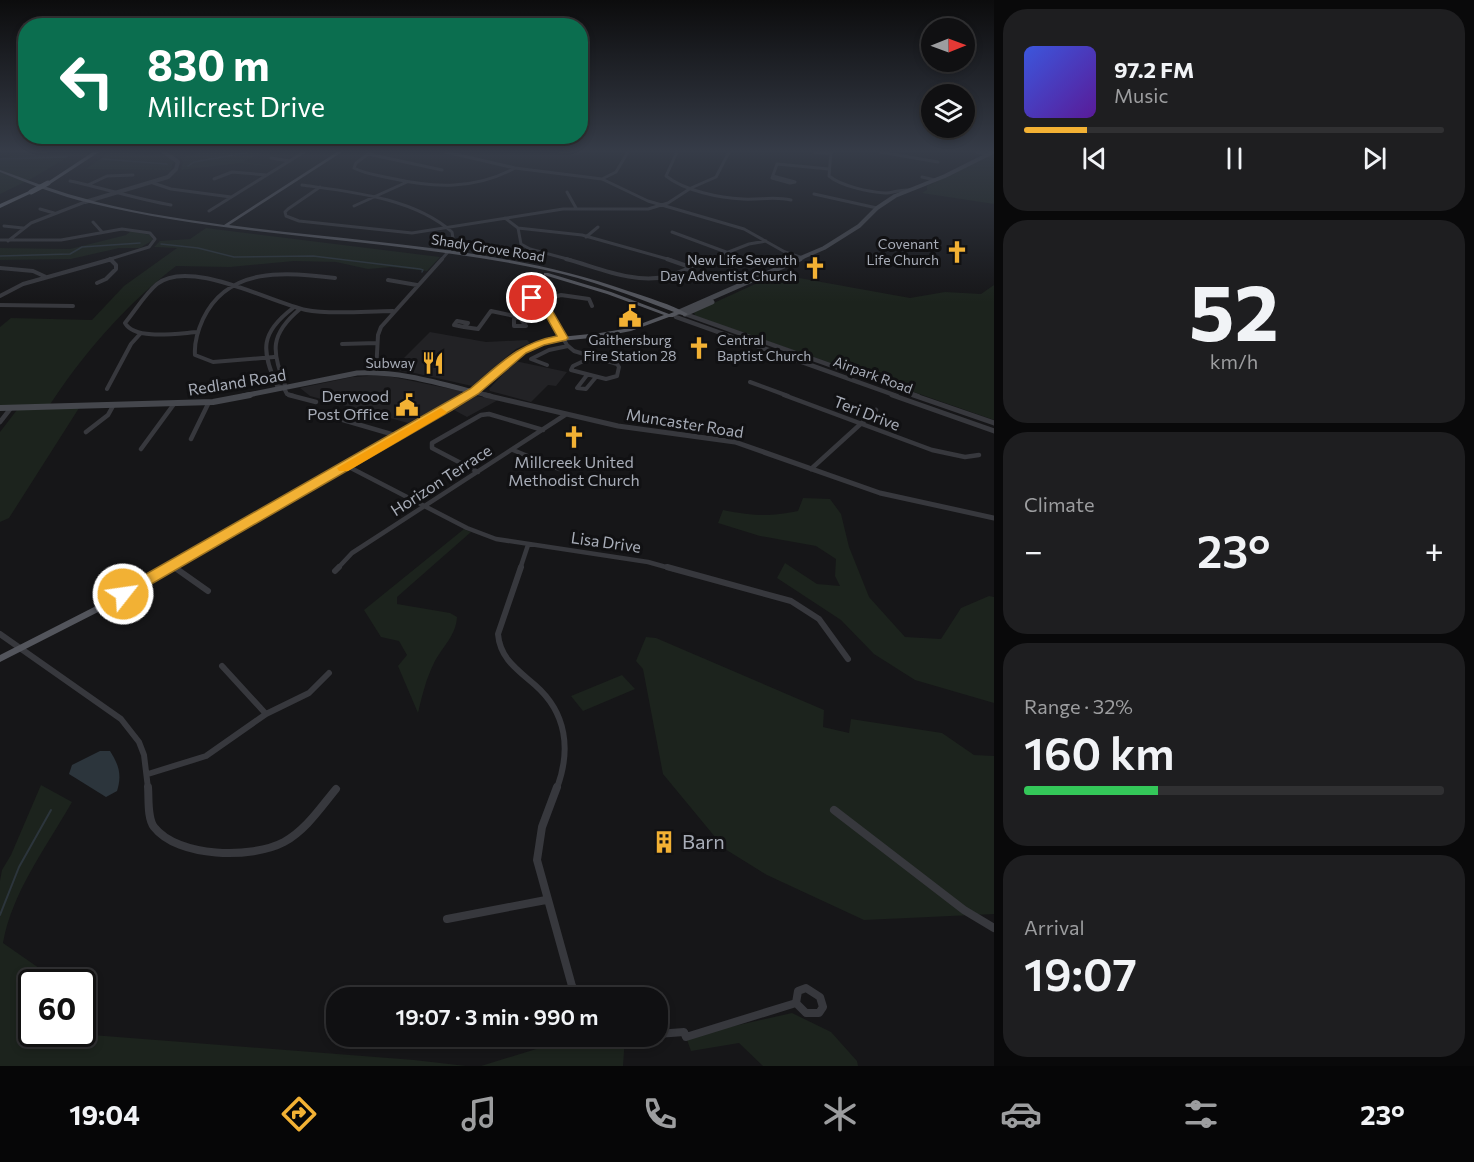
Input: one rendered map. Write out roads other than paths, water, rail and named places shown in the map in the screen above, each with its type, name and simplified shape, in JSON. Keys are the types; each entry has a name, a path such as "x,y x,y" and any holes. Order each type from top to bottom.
{"main road":[{"name":"Shady Grove Road","path":"85,202 221,226 244,227 504,265 562,278 670,315 680,314"},
{"name":"Shady Grove Road","path":"85,202 129,215 510,262 562,273 680,314"},
{"path":"221,226 255,202"},
{"path":"221,226 262,202"},
{"path":"0,659 103,606 474,392 522,350 541,342 563,338 633,333 735,292 737,288 802,258 859,226 877,208 888,202"},
{"path":"205,222 230,218"},
{"path":"237,218 238,223 244,227"},
{"path":"600,335 638,327 670,315"},
{"name":"Redland Road","path":"0,408 209,402 376,372 414,377 474,392"}],"street":[{"path":"8,241 23,228 85,202"},
{"path":"152,202 171,205"},
{"path":"209,211 224,202"},
{"path":"299,202 285,212 286,216 299,221 406,234 576,208 634,210 663,205 668,202"},
{"path":"354,206 364,202"},
{"path":"376,372 377,343 381,327 456,240 455,233 449,227 421,212 390,202"},
{"path":"572,202 576,208"},
{"path":"653,202 744,229 784,252 802,258"},
{"path":"849,202 877,208"},
{"path":"40,209 56,213"},
{"path":"505,218 518,228 537,228 586,237 690,267"},
{"path":"93,222 102,232"},
{"path":"4,226 23,228"},
{"path":"586,237 598,227"},
{"path":"518,228 521,244 530,249 633,277 661,278 726,252 766,241"},
{"path":"0,240 61,240 102,232 136,230 150,233 154,237 153,243 144,249 17,286 0,296"},
{"path":"672,232 726,252"},
{"path":"97,283 106,279 116,269 116,265 110,259"},
{"path":"0,268 33,271 46,277"},
{"path":"274,357 221,362 206,360 195,355 198,332 211,301 233,285 255,277 282,273 335,278"},
{"path":"198,332 140,334 127,327 125,322 162,281 190,276 233,285 293,308 338,312 393,311"},
{"path":"388,280 417,285"},
{"path":"520,282 514,285 513,290 538,301 549,312 568,346 590,358 619,366 615,378 596,377 574,372 571,369 590,358"},
{"path":"538,301 567,295 589,299 592,306"},
{"path":"0,305 73,306"},
{"path":"284,388 277,386 265,358 269,332 276,321 293,308"},
{"path":"300,309 280,327 274,342 274,357 287,394 316,402"},
{"path":"465,327 478,329 491,311 519,317 549,312"},
{"name":"Airpark Road","path":"680,314 994,423"},
{"name":"Airpark Road","path":"680,314 994,431"},
{"path":"107,389 131,344 140,334"},
{"path":"342,344 377,343"},
{"path":"547,365 531,360 549,350 568,346"},
{"path":"587,375 577,388 586,389 596,377"},
{"name":"Teri Drive","path":"750,382 941,453 965,457 979,455"},
{"name":"Muncaster Road","path":"474,392 626,428 735,442 880,493 994,518"},
{"path":"191,439 209,402"},
{"path":"141,449 174,404"},
{"path":"86,432 108,415 113,406"},
{"path":"0,422 3,422 10,408"},
{"path":"811,469 876,410"},
{"path":"478,472 432,448 432,443 481,415 499,417 543,430"},
{"name":"Horizon Terrace","path":"335,571 352,553 565,415"},
{"path":"343,420 398,436"},
{"path":"513,450 559,469"},
{"name":"Lisa Drive","path":"347,466 480,534 528,545 648,562 778,596 804,607 819,619 831,632 848,659"},
{"path":"528,545 498,634 498,642 504,657 544,695 560,719 565,732 567,752 564,768 536,844 537,860 546,900 573,987"},
{"path":"172,566 208,591"},
{"path":"0,634 121,720 139,742 148,774 150,815 157,833 165,839 183,846 232,855 261,850 284,842 304,827 336,789"},
{"path":"222,666 266,714"},
{"path":"148,774 206,756 266,714 309,693 329,673"},
{"path":"834,810 964,910 994,927"},
{"path":"447,919 546,900"},
{"path":"668,1033 684,1032 686,1037 796,1003"}],"waterway":[{"path":"0,256 70,254 82,247 140,243"},
{"path":"161,244 198,248 234,257 313,256 420,269 423,270 422,272"},
{"path":"0,915 19,867 51,810"}],"place":[{"name":"Covenant Life Church","path":"957,252"},
{"name":"New Life Seventh Day Adventist Church","path":"815,268"},
{"name":"Gaithersburg Fire Station 28","path":"630,316"},
{"name":"Central Baptist Church","path":"699,348"},
{"name":"Subway","path":"433,363"},
{"name":"Derwood Post Office","path":"407,405"},
{"name":"Millcreek United Methodist Church","path":"574,437"},
{"name":"Barn","path":"664,842"}]}
